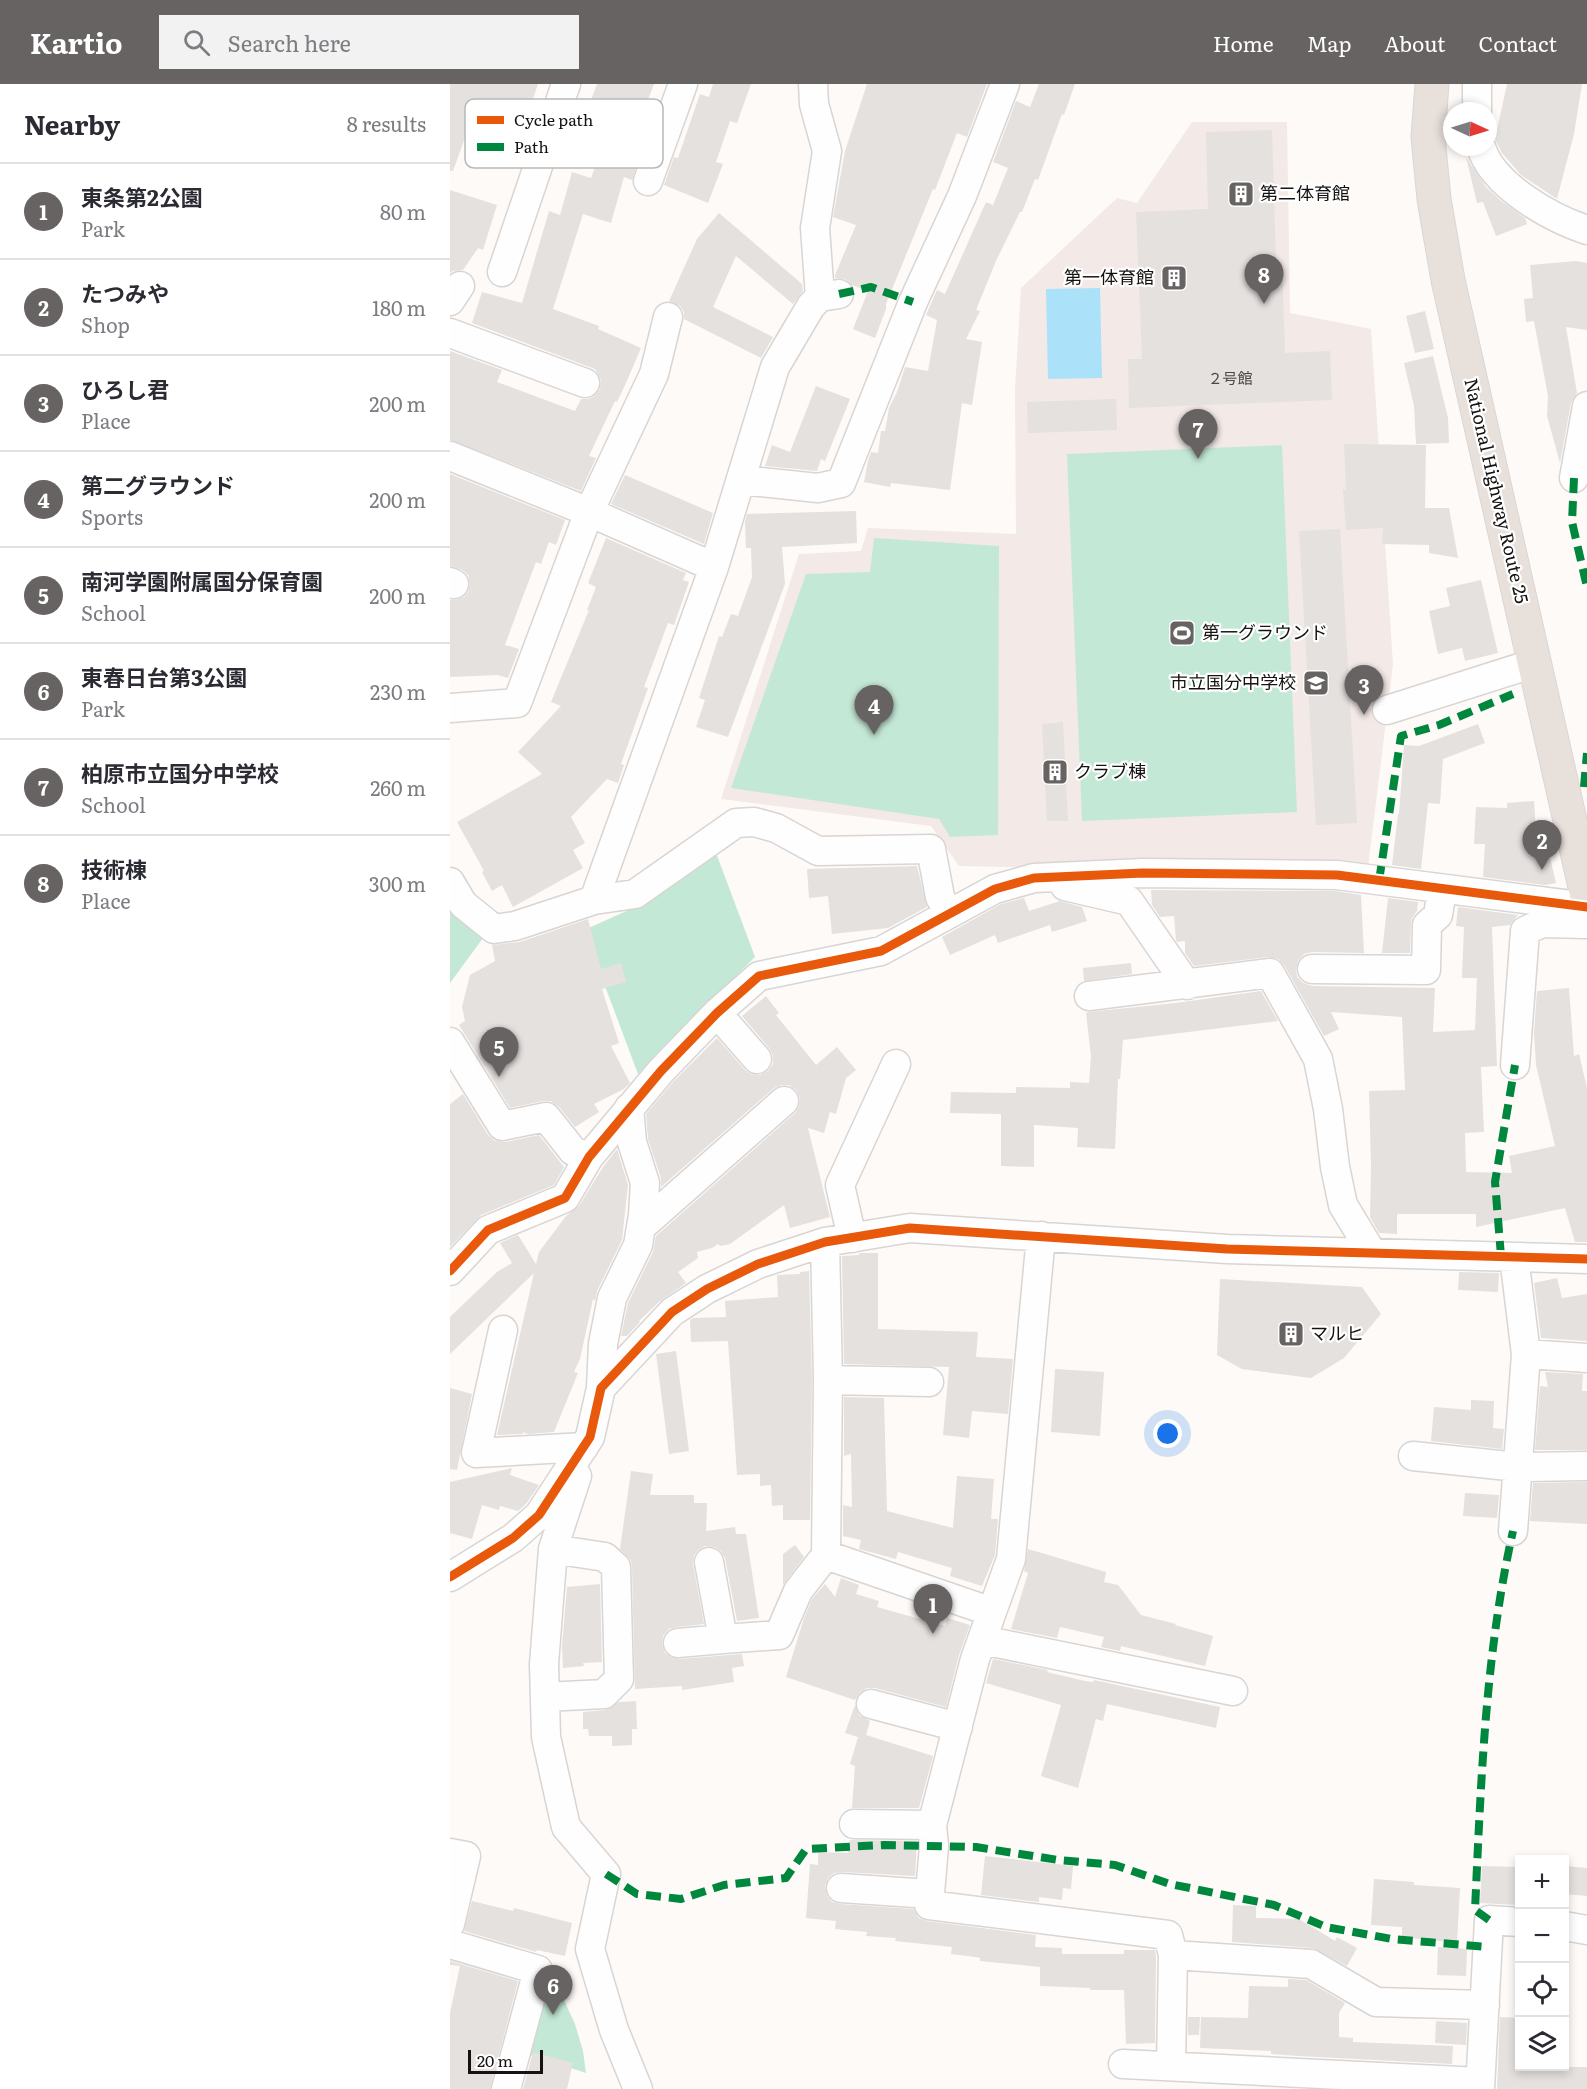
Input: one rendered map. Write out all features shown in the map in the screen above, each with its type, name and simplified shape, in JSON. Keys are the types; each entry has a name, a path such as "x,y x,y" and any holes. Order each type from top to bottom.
{"highway":[{"name":"National Highway Route 25","path":"1432,84 1428,137 1434,199 1448,280 1535,663 1577,807 1587,896"}],"street":[{"path":"561,99 566,84"},
{"path":"663,139 683,84"},
{"path":"594,900 714,567 775,368 811,306 830,295 815,228 827,151 814,104 813,84"},
{"path":"741,480 818,488 841,483 913,302 962,196 1005,84"},
{"path":"1477,102 1478,84"},
{"path":"1487,156 1499,175 1536,207 1587,230"},
{"path":"502,272 537,168"},
{"path":"648,181 653,168"},
{"path":"450,708 517,703 589,512 654,374 668,317"},
{"path":"450,333 585,383"},
{"path":"1574,478 1587,406"},
{"path":"450,456 589,512 714,567"},
{"path":"1387,710 1535,663"},
{"path":"450,882 463,904 494,929 515,926 594,900 636,894 736,822 754,822 776,828 818,851 931,849 940,897 949,914"},
{"path":"450,1271 488,1230 565,1198 589,1157 661,1071 717,1013 759,976 881,951 995,889 1034,878 1143,873 1337,875 1587,907"},
{"path":"1034,878 1129,901 1187,985"},
{"path":"1312,969 1426,970 1427,925 1438,915 1442,889"},
{"path":"1515,1065 1525,931 1542,923 1587,924"},
{"path":"1089,996 1270,973 1318,1059 1343,1205 1372,1253"},
{"path":"717,1013 757,1059"},
{"path":"450,1042 502,1126 546,1117 573,1151 589,1157"},
{"path":"678,1643 779,1635 798,1591 826,1555 828,1380 840,1185 896,1064"},
{"path":"641,1227 784,1101"},
{"path":"629,1108 632,1142 645,1183 641,1227 638,1245 612,1298 603,1344 601,1388 587,1442 553,1549 544,1664 546,1737 566,1827 606,1874 590,1949 614,2030 638,2089"},
{"path":"601,1388 672,1312 706,1289 758,1264 838,1240 910,1228 1227,1249 1587,1259"},
{"path":"1041,1236 1011,1559 975,1659 932,1825 934,1846 929,1905 1168,1935 1173,1955 1171,2066"},
{"path":"1513,1531 1526,1354 1514,1257"},
{"path":"503,1330 476,1453 587,1442"},
{"path":"1526,1354 1587,1358"},
{"path":"828,1380 929,1382"},
{"path":"450,1577 513,1538 539,1515 587,1442"},
{"path":"1413,1456 1518,1467 1587,1466"},
{"path":"545,1697 604,1694 620,1679 616,1568 605,1557 553,1549"},
{"path":"826,1555 992,1612"},
{"path":"709,1562 723,1639"},
{"path":"982,1640 1233,1691"},
{"path":"871,1704 958,1727"},
{"path":"854,1824 932,1825"},
{"path":"450,1852 466,1856 450,1924"},
{"path":"841,1888 930,1894"},
{"path":"1123,2064 1480,2085 1489,1920 1515,1922"},
{"path":"1569,1927 1587,1930"},
{"path":"450,1944 538,1970 506,2089"},
{"path":"1173,1955 1311,1964 1376,2002 1485,2005"}],"shaded area":[{"path":"1192,122 1287,122 1290,313 1371,329 1393,664 1368,867 959,866 931,826 721,799 799,554 861,551 868,528 1016,534 1015,390 1021,288 1117,198 1137,203"}],"green space":[{"name":"第一グラウンド","path":"1282,445 1297,812 1082,821 1067,454"},
{"path":"874,538 999,546 998,835 950,837 939,819 731,788 806,574 870,572"},
{"path":"716,853 755,957 638,1074 584,930 631,909"},
{"path":"450,899 486,934 450,983"},
{"path":"550,1964 558,1969 563,1998 575,2024 583,2051 586,2073 524,2053"}],"water":[{"path":"1100,288 1102,378 1048,379 1046,289"}],"building":[{"path":"450,84 538,84 533,99 465,99 465,138 453,171 450,171"},
{"path":"597,84 654,84 648,99 591,99"},
{"path":"713,84 751,84 737,123 730,121 716,162 723,164 708,203 664,185 674,157 678,158 700,94 709,97"},
{"path":"867,84 987,84 967,137 957,133 886,304 875,338 853,329 868,291 852,285 845,279 835,278 856,225 833,217 845,151"},
{"path":"1039,84 1075,84 1038,180 1035,179 1022,212 996,261 976,310 980,311 966,339 982,342 972,405 962,403 950,490 891,483 890,487 864,482 871,452 878,453 881,431 885,431 889,408 905,367 928,371 937,320 926,315 937,290 945,294 986,202 993,205 1008,168 993,162 1016,101 1030,107"},
{"path":"1507,84 1582,84 1574,134 1557,199 1521,175 1502,153 1497,143 1497,130"},
{"path":"1272,130 1276,262 1282,262 1285,353 1330,351 1332,400 1129,408 1128,359 1142,359 1136,212 1208,209 1206,132"},
{"path":"1466,157 1486,187 1525,218 1527,224 1496,236 1483,202 1477,203"},
{"path":"595,168 636,168 632,180 624,177 611,223 583,214 553,309 599,326 598,329 641,348 617,402 615,401 589,456 596,458 581,491 450,440 450,351 502,370 497,382 575,411 581,399 595,396 600,389 601,380 595,369 472,323 482,292 522,303 549,211 560,215 572,172 591,178"},
{"path":"450,190 497,205 483,250 478,248 463,270 450,273"},
{"path":"719,213 802,284 803,291 793,304 736,256 713,307 773,337 761,358 684,319 684,312 680,306 669,301 697,239"},
{"path":"1576,261 1587,263 1587,330 1566,327 1577,393 1571,403 1560,463 1547,416 1548,396 1534,321 1526,322 1524,299 1533,298 1530,265"},
{"path":"1425,311 1434,349 1415,353 1406,316"},
{"path":"1433,356 1448,418 1449,443 1416,444 1414,406 1404,363"},
{"path":"816,386 850,399 825,461 821,459 817,471 765,466 772,445 790,452"},
{"path":"1116,399 1117,430 1028,433 1027,402"},
{"path":"1344,444 1426,445 1425,508 1449,508 1458,558 1429,553 1429,545 1382,544 1383,528 1346,530 1343,490 1346,490"},
{"path":"450,474 565,520 556,545 549,542 541,564 536,562 505,645 519,649 508,678 498,675 450,677 450,600 464,597 470,584 468,575 450,566"},
{"path":"625,475 713,513 704,544 611,504"},
{"path":"856,511 857,543 782,547 785,584 728,737 696,727 705,700 699,698 719,636 722,637 731,614 738,616 752,577 751,548 746,548 747,514"},
{"path":"1340,529 1357,823 1316,825 1299,531"},
{"path":"606,538 686,573 683,580 689,582 674,625 668,623 644,687 648,688 621,764 624,765 618,783 607,779 571,817 585,843 573,850 583,868 513,907 502,885 492,891 482,872 484,871 457,822 542,774 518,752 561,706 551,702 589,610 587,610 596,587 588,583"},
{"path":"1481,580 1498,653 1465,661 1462,648 1438,654 1429,611 1450,606 1446,588"},
{"name":"クラブ棟","path":"1063,722 1068,821 1047,821 1042,724"},
{"path":"1478,724 1485,743 1443,759 1440,804 1428,803 1421,869 1392,865 1399,814 1404,745 1419,746"},
{"path":"1534,801 1537,847 1547,845 1556,883 1545,885 1483,877 1485,844 1474,844 1476,807 1507,808 1507,803"},
{"path":"917,866 927,907 888,928 832,934 828,896 809,898 807,869"},
{"path":"1151,890 1336,891 1361,895 1364,953 1312,952 1304,954 1298,961 1297,977 1303,983 1312,986 1435,988 1433,1032 1475,1030 1477,978 1462,978 1464,927 1456,926 1458,907 1518,915 1510,925 1492,927 1497,1066 1481,1067 1484,1132 1465,1133 1466,1172 1512,1173 1509,1156 1555,1146 1536,1065 1534,1033 1537,991 1569,988 1574,1056 1579,1054 1587,1088 1587,1242 1575,1242 1565,1208 1476,1227 1476,1214 1397,1214 1397,1234 1379,1233 1370,1217 1369,1091 1405,1090 1402,1017 1331,1012 1339,1029 1324,1036 1284,965 1278,959 1268,957 1194,966 1185,953 1185,941 1177,942 1176,940 1174,916 1160,917 1152,905"},
{"path":"1024,898 1029,911 1060,901 1082,907 1087,921 1052,932 1050,925 998,943 995,935 950,955 942,937 1001,904"},
{"path":"1388,898 1418,902 1411,924 1410,953 1382,953"},
{"path":"588,919 601,969 621,963 626,982 602,989 619,1043 611,1046 630,1083 624,1089 594,1104 599,1112 575,1127 559,1107 551,1101 510,1108 459,1025 465,1021 462,1007 470,975 495,961 492,945 520,942"},
{"path":"1131,963 1132,974 1084,981 1083,968"},
{"path":"1261,991 1278,1021 1123,1040 1120,1079 1118,1079 1115,1149 1077,1147 1078,1128 1034,1125 1034,1167 1001,1166 1001,1114 950,1113 951,1092 1016,1093 1016,1087 1070,1088 1070,1082 1089,1083 1091,1056 1086,1013 1088,1012"},
{"path":"766,996 779,1013 776,1015 816,1065 837,1047 856,1070 846,1078 836,1114 830,1112 824,1133 808,1128 830,1217 790,1228 784,1205 730,1244 720,1246 718,1244 697,1252 698,1258 678,1272 686,1283 660,1301 627,1336 621,1336 628,1303 653,1252 656,1236 799,1107 800,1098 796,1090 789,1085 774,1088 661,1187 661,1178 648,1139 646,1114 673,1082 717,1038 751,1074 760,1075 768,1071 773,1064 773,1055 742,1016"},
{"path":"463,1094 488,1135 495,1141 505,1142 539,1135 564,1167 554,1185 481,1215 450,1247 450,1104"},
{"path":"617,1149 628,1185 622,1240 597,1291 595,1301 593,1299 580,1359 574,1372 578,1373 554,1432 497,1435 534,1273 450,1354 450,1317 497,1272 512,1263 500,1243 518,1235 536,1264 539,1252 566,1216 579,1206"},
{"path":"859,1253 878,1253 878,1329 978,1332 976,1357 1013,1359 1008,1414 972,1411 969,1438 943,1435 949,1367 844,1364 842,1256 859,1255"},
{"path":"809,1271 812,1380 810,1520 783,1520 783,1505 772,1506 771,1485 760,1486 760,1474 737,1475 728,1341 691,1342 690,1320 726,1317 725,1301 778,1297 777,1275 800,1274 800,1272"},
{"path":"1459,1272 1499,1273 1498,1292 1458,1290"},
{"path":"1557,1278 1562,1298 1587,1294 1587,1341 1541,1338 1534,1283"},
{"name":"マルヒ","path":"1220,1279 1362,1287 1381,1314 1344,1358 1311,1378 1242,1369 1217,1355"},
{"path":"676,1351 689,1451 669,1454 656,1354"},
{"path":"1055,1369 1104,1372 1100,1436 1051,1432"},
{"path":"1545,1372 1583,1374 1582,1391 1587,1391 1587,1450 1535,1450 1540,1386 1548,1387"},
{"path":"450,1388 472,1394 457,1470 450,1469"},
{"path":"844,1397 884,1398 887,1511 953,1528 957,1476 994,1479 991,1519 998,1519 995,1555 982,1586 950,1576 952,1568 898,1552 896,1559 859,1549 861,1540 843,1536 843,1505 852,1507 851,1454 844,1456"},
{"path":"1471,1400 1494,1401 1493,1428 1504,1429 1502,1449 1431,1441 1434,1407 1471,1410"},
{"path":"512,1468 510,1475 539,1485 526,1504 518,1511 500,1506 499,1510 482,1505 472,1539 450,1533 450,1482"},
{"path":"631,1471 653,1474 650,1495 694,1495 694,1503 707,1503 706,1531 735,1527 736,1534 746,1534 759,1618 737,1621 725,1558 715,1547 705,1546 694,1556 693,1564 704,1624 669,1629 663,1636 662,1644 665,1653 672,1658 679,1659 742,1654 744,1666 732,1668 734,1682 682,1690 682,1686 635,1689 632,1567 631,1560 620,1549"},
{"path":"1587,1482 1587,1524 1530,1521 1533,1483"},
{"path":"1465,1493 1499,1495 1497,1518 1463,1516"},
{"path":"795,1545 804,1557 783,1585 783,1554"},
{"path":"1028,1549 1106,1572 1104,1582 1118,1585 1141,1615 1213,1636 1205,1666 1121,1646 1120,1651 1101,1647 1104,1637 1060,1627 1057,1638 1011,1629 1028,1573 1024,1571"},
{"path":"841,1578 859,1585 856,1594 879,1601 877,1607 945,1626 947,1618 970,1625 959,1655 946,1707 875,1688 867,1688 860,1692 855,1700 786,1677 812,1599 825,1584 835,1597"},
{"path":"600,1584 602,1662 583,1663 584,1666 563,1668 562,1646 567,1587"},
{"path":"993,1659 1048,1670 1047,1672 1085,1681 1093,1682 1094,1680 1220,1707 1216,1728 1107,1704 1103,1721 1096,1719 1078,1788 1041,1776 1061,1705 986,1683"},
{"path":"636,1701 637,1729 632,1729 632,1745 612,1746 612,1736 589,1736 588,1729 583,1729 583,1712 605,1710 619,1702"},
{"path":"855,1705 859,1715 870,1721 866,1735 933,1756 919,1808 852,1808 855,1766 850,1764 858,1737 845,1733"},
{"path":"850,1840 917,1841 915,1876 834,1873 828,1878 825,1886 827,1896 832,1902 913,1909 919,1918 927,1921 1036,1935 1035,1947 1062,1948 1062,1954 1124,1954 1124,1950 1155,1950 1155,2043 1126,2044 1124,1990 1040,1986 1040,1967 980,1961 980,1958 951,1954 952,1947 895,1941 896,1938 866,1936 867,1932 835,1929 836,1921 806,1918 810,1864 818,1865 818,1852 848,1853"},
{"path":"985,1856 1073,1866 1071,1889 1063,1888 1062,1900 1039,1897 1039,1902 981,1895"},
{"path":"1482,1866 1515,1867 1515,1905 1480,1903"},
{"path":"1569,1866 1587,1868 1587,1896 1569,1894"},
{"path":"1374,1879 1414,1882 1414,1885 1460,1888 1457,1943 1402,1937 1402,1927 1371,1925"},
{"path":"472,1901 513,1911 514,1908 572,1923 565,1956 537,1950 536,1952 464,1931"},
{"path":"1233,1905 1256,1906 1256,1918 1299,1919 1335,1941 1337,1937 1357,1948 1347,1966 1313,1948 1232,1942"},
{"path":"1438,1947 1467,1949 1466,1976 1437,1975"},
{"path":"450,1961 518,1981 490,2089 450,2089 450,2013 460,1966 450,1965"},
{"path":"1288,1979 1306,1980 1345,2003 1339,2013 1339,2037 1353,2038 1353,2042 1453,2046 1452,2064 1200,2048 1201,2017 1248,2018 1249,1986 1288,1987"},
{"path":"1188,2017 1200,2017 1199,2035 1188,2035"},
{"path":"1500,2017 1515,2018 1515,2071 1569,2071 1569,2067 1587,2067 1587,2089 1497,2089"},
{"path":"1436,2021 1467,2023 1466,2045 1435,2043"},
{"path":"533,2052 573,2063 567,2089 523,2089"}],"marked path":[{"path":"839,294 871,287 913,302"},
{"path":"1574,478 1572,522 1587,587"},
{"path":"1379,881 1401,736 1439,725 1513,694"},
{"path":"1584,787 1587,753"},
{"path":"1501,1256 1495,1182 1515,1065"},
{"path":"1489,1920 1475,1910 1482,1767 1496,1625 1513,1531"},
{"path":"606,1874 637,1894 681,1899 724,1885 786,1878 806,1849 884,1845 976,1847 1058,1860 1115,1865 1170,1884 1274,1905 1326,1927 1392,1939 1488,1947"}],"cycle path":[{"path":"450,1271 488,1230 565,1198 589,1157 661,1071 717,1013 759,976 881,951 995,889 1034,878 1143,873 1337,875 1587,907"},
{"path":"450,1577 513,1538 539,1515 590,1437 601,1388 672,1312 707,1289 758,1264 825,1242 910,1228 1227,1249 1587,1259"}],"place":[{"name":"第二体育館","path":"1241,194"},
{"name":"第一体育館","path":"1174,278"},
{"name":"技術棟","path":"1264,304"},
{"name":"柏原市立国分中学校","path":"1198,459"},
{"name":"第一グラウンド","path":"1182,633"},
{"name":"市立国分中学校","path":"1316,683"},
{"name":"ひろし君","path":"1364,715"},
{"name":"第二グラウンド","path":"874,735"},
{"name":"クラブ棟","path":"1055,772"},
{"name":"たつみや","path":"1542,870"},
{"name":"南河学園附属国分保育園","path":"499,1077"},
{"name":"マルヒ","path":"1291,1334"},
{"name":"東条第2公園","path":"933,1634"},
{"name":"東春日台第3公園","path":"553,2015"}]}
